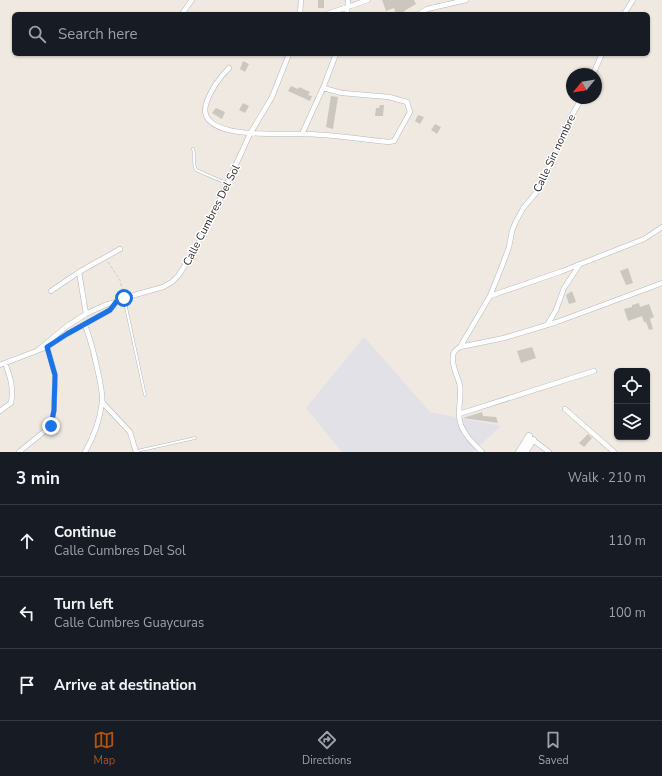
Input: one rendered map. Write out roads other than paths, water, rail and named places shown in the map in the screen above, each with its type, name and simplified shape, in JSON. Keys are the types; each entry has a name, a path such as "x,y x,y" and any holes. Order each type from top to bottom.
{"street":[{"path":"183,12 192,0"},
{"path":"300,12 301,0"},
{"path":"347,12 348,0"},
{"path":"333,12 368,0"},
{"path":"422,12 427,9 466,0"},
{"path":"625,12 633,0"},
{"name":"Calle Cumbres Del Sol","path":"47,345 66,326 86,314 124,298 163,287 172,282 178,276 208,225 250,134 272,98 288,56"},
{"path":"302,134 323,88 335,56"},
{"path":"596,68 601,56"},
{"path":"229,68 218,80 205,106 206,117 213,124 223,128 250,134 302,134 394,141 410,112 407,102 389,97 342,94 323,88"},
{"name":"Calle Sin nombre","path":"459,414 461,398 460,385 452,357 454,352 460,347 490,296 509,247 512,231 516,221 524,207 542,184 569,120 578,104"},
{"path":"490,296 580,264 644,239 662,227"},
{"path":"51,290 120,249"},
{"path":"547,325 556,310 564,288 580,264"},
{"path":"79,272 86,314"},
{"path":"460,347 498,339 547,325 604,306 662,283"},
{"name":"Calle Cumbres Del Sol","path":"2,364 38,350 110,310 116,302"},
{"path":"84,324 88,330 91,342 102,402 92,439 85,452"},
{"path":"19,452 51,426 54,410 55,375 47,345"},
{"path":"0,411 11,403 13,394 11,379 2,364"},
{"path":"482,452 465,433 461,426 459,414 594,371"},
{"path":"102,402 130,432 136,451"},
{"path":"565,409 614,452"},
{"path":"519,452 531,438"},
{"path":"525,452 531,438"},
{"path":"531,438 549,452"}],"lane":[{"path":"445,6 446,0"},
{"path":"193,149 195,152 194,165 196,170 227,184"},
{"path":"124,298 145,395"},
{"path":"136,451 195,438"}]}
